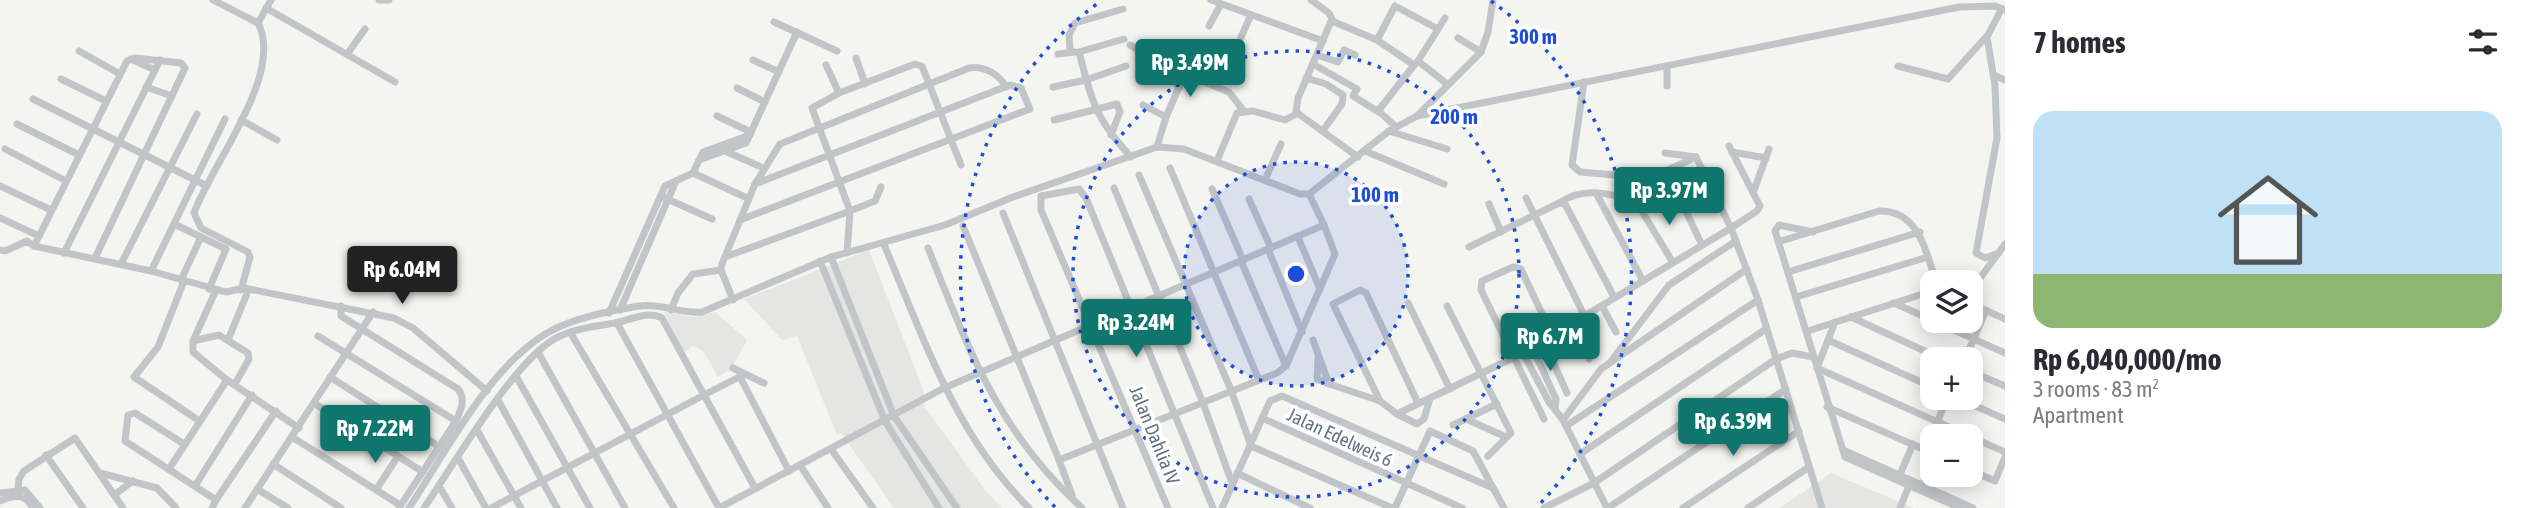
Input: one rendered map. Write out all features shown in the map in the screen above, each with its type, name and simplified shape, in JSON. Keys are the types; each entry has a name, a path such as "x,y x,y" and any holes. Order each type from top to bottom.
{"street":[{"path":"213,0 258,23 264,42 261,71 194,219 201,228 250,255 244,290 228,341"},
{"path":"258,23 271,0"},
{"path":"379,0 389,0"},
{"path":"1211,0 1322,41"},
{"path":"1311,0 1329,13 1332,21 1377,40 1447,84"},
{"path":"1417,116 1486,43 1493,0"},
{"path":"1209,26 1221,4"},
{"path":"1377,40 1395,6 1438,29"},
{"path":"1312,198 1393,129 1417,116 1959,7 2000,7 1987,37 1948,79 1898,66"},
{"path":"266,8 395,82"},
{"path":"1070,51 1069,35 1075,23 1123,9"},
{"path":"1241,37 1251,15"},
{"path":"1378,111 1416,63 1445,18"},
{"path":"1332,21 1296,105 1298,113 1324,129 1358,157"},
{"path":"774,22 837,51"},
{"path":"348,53 365,29"},
{"path":"699,160 746,143 797,32"},
{"path":"1987,37 1994,75 1996,150 1976,253 1984,258 1999,253"},
{"path":"1458,38 1480,52"},
{"path":"1058,54 1127,42 1143,53 1179,66 1186,72 1166,117 1157,147"},
{"path":"1332,73 1344,50 1355,55"},
{"path":"79,51 120,74"},
{"path":"1079,52 1095,110 1111,135 1131,157"},
{"path":"1317,54 1338,62"},
{"path":"34,246 130,58"},
{"path":"94,258 185,68 181,64 160,60 130,58"},
{"path":"130,58 155,70"},
{"path":"856,58 865,84"},
{"path":"64,253 160,60"},
{"path":"753,60 779,72"},
{"path":"847,253 850,211 813,107 839,93 917,63 922,66 961,165"},
{"path":"1313,64 1357,89 1353,96 1378,111 1393,129 1447,149"},
{"path":"826,65 839,93"},
{"path":"1053,88 1086,80 1126,65"},
{"path":"1667,66 1667,86"},
{"path":"733,300 721,270 755,184 780,144 976,67 994,74 1006,87"},
{"path":"1994,75 2005,80"},
{"path":"1306,78 1326,83 1343,95 1342,104 1324,129"},
{"path":"61,79 106,101"},
{"path":"1584,82 1572,165 1580,172 1615,175"},
{"path":"1207,83 1229,92 1243,110 1284,120 1298,113"},
{"path":"146,87 172,96"},
{"path":"740,220 1030,109 1020,87 1006,87 755,184"},
{"path":"737,89 765,102"},
{"path":"33,99 207,186"},
{"path":"1054,120 1115,104 1119,106 1119,115 1111,135"},
{"path":"1143,105 1166,117"},
{"path":"1217,161 1233,120 1243,110"},
{"path":"121,264 197,114"},
{"path":"717,117 750,133"},
{"path":"152,271 225,119"},
{"path":"240,120 277,140"},
{"path":"17,124 79,155"},
{"path":"608,313 664,198 676,181 693,173 703,152 750,133"},
{"path":"1265,180 1281,144"},
{"path":"292,437 400,507 415,491 486,391 526,349 549,331 608,313 646,305 702,312 831,257 945,225 1013,197 1157,147 1184,149 1312,198 1335,254 1286,366 1259,380 1059,460"},
{"path":"5,149 66,181"},
{"path":"1397,414 1523,353 1759,209 1730,149 1766,158"},
{"path":"1753,193 1769,149"},
{"path":"725,151 759,166"},
{"path":"1365,151 1444,184"},
{"path":"1665,153 1696,157"},
{"path":"1696,157 1737,241 1758,300 1819,507"},
{"path":"1696,157 1670,169 1668,175 1702,245"},
{"path":"1170,168 1259,380"},
{"path":"693,173 745,197"},
{"path":"1139,175 1231,390 1251,446 1393,508 1427,432 1434,432 1473,451 1504,508"},
{"path":"0,186 51,209"},
{"path":"725,257 875,201 881,187"},
{"name":"Jalan Dahlia IV","path":"1130,308 1082,192 1074,188 1041,197 1039,203 1093,325 1168,508"},
{"path":"1114,188 1203,403 1232,483"},
{"path":"1212,189 1286,366"},
{"path":"1469,247 1577,193 1596,193 1627,199 1642,207 1672,261"},
{"path":"1596,193 1642,279"},
{"path":"664,198 712,219"},
{"path":"620,310 664,198"},
{"path":"1526,198 1585,317"},
{"path":"1249,199 1302,333"},
{"path":"1559,203 1567,205 1614,297"},
{"path":"1489,204 1501,232"},
{"path":"1778,242 1884,210 1897,215 1920,232 1932,270"},
{"path":"1003,213 1123,508"},
{"path":"0,218 39,236"},
{"path":"174,224 226,249"},
{"path":"617,323 719,508 734,505 755,488 944,388 1324,225"},
{"path":"1813,232 1779,225 1775,231 1808,331 1827,407 1845,457 1973,508"},
{"path":"963,226 1073,500"},
{"path":"1788,272 1920,232"},
{"path":"198,420 134,377 158,347 201,237"},
{"path":"1298,237 1320,289"},
{"path":"224,239 226,249 193,341 193,352 231,382 299,428"},
{"path":"0,250 5,251 27,241 34,246 152,271 212,289 244,290 373,312 408,324 486,391"},
{"path":"1609,363 1669,285 1737,241"},
{"path":"1983,274 2005,244"},
{"path":"885,247 944,388 981,454 1029,508"},
{"path":"928,248 979,374 1028,451 1082,508"},
{"path":"831,257 894,416 957,508"},
{"path":"1796,297 1928,257"},
{"path":"820,261 885,421 939,508"},
{"path":"1544,419 1480,290 1482,281 1513,267 1521,269 1552,335"},
{"path":"1564,423 1590,380 1609,363 1747,269"},
{"path":"671,310 678,293 693,274 721,270"},
{"path":"1380,401 1333,304 1360,290 1366,293 1418,403"},
{"path":"1808,331 1920,295"},
{"path":"1564,423 1758,300"},
{"path":"1408,303 1450,389"},
{"path":"1894,303 2005,353"},
{"path":"341,306 341,316 458,389 463,399 456,421 423,472 409,508"},
{"path":"1447,306 1511,432 1488,456"},
{"path":"1602,306 1616,332"},
{"path":"1130,308 1213,508"},
{"path":"1983,309 2005,319"},
{"path":"1970,347 1986,310"},
{"path":"245,508 373,312"},
{"path":"424,508 498,400 538,352 570,332 651,315 662,318 755,488"},
{"path":"1851,317 1920,349"},
{"path":"1817,368 1835,322"},
{"path":"1572,324 1589,359"},
{"path":"1580,454 1766,329"},
{"path":"570,332 674,508"},
{"path":"169,469 198,420 231,382 249,356 217,335 193,341"},
{"path":"318,336 456,421"},
{"path":"1313,340 1318,354 1317,379 1380,401 1397,414 1420,424 1430,398"},
{"path":"1543,340 1567,393"},
{"path":"1828,340 1920,382"},
{"path":"1532,347 1556,399 1555,409"},
{"path":"538,352 625,508"},
{"path":"1523,353 1564,423 1607,508 1786,389"},
{"path":"1544,508 1594,483 1776,359 1792,353 1813,357"},
{"path":"733,368 742,376 789,471"},
{"path":"1817,368 2005,452"},
{"path":"516,376 590,508"},
{"path":"491,508 742,376 764,383"},
{"path":"330,377 440,447"},
{"path":"1983,377 2005,386"},
{"path":"1539,383 1547,378"},
{"path":"195,486 252,395"},
{"path":"1222,508 1270,401 1288,397 1493,488"},
{"path":"498,400 557,508"},
{"path":"314,403 423,472"},
{"path":"1453,425 1497,404"},
{"path":"1827,407 1920,447"},
{"path":"1983,409 2005,419"},
{"path":"1937,424 1943,410"},
{"path":"212,508 276,411"},
{"path":"184,444 135,413 128,415 125,441 216,500"},
{"name":"Jalan Edelweis 6","path":"1262,418 1462,508"},
{"path":"1466,419 1506,437"},
{"path":"477,430 521,508"},
{"path":"1683,508 1798,431"},
{"path":"18,490 21,473 75,438 123,508"},
{"path":"1898,478 1913,444"},
{"path":"831,449 873,508"},
{"path":"46,455 83,508"},
{"path":"376,490 398,456"},
{"path":"1983,476 1994,481 2005,457"},
{"path":"458,458 485,508"},
{"path":"273,464 341,508"},
{"path":"800,465 828,508"},
{"path":"1748,508 1809,467"},
{"path":"99,473 157,488 176,508"},
{"path":"1237,473 1310,508"},
{"path":"114,495 133,481"},
{"path":"1900,508 1910,483"},
{"path":"439,486 452,508"},
{"path":"1922,488 1960,508"},
{"path":"257,489 288,508"},
{"path":"0,493 18,490 29,492 40,508"},
{"path":"0,501 21,496 27,498 33,508"}],"shaded area":[{"path":"869,250 923,389 925,407 985,490 1002,508 894,508 841,433 837,435 797,336 782,340 744,299"},
{"path":"664,312 693,317 715,312 747,340 731,369 718,377 704,352 694,346 684,352"},
{"path":"1831,473 1914,508 1780,508"}]}
